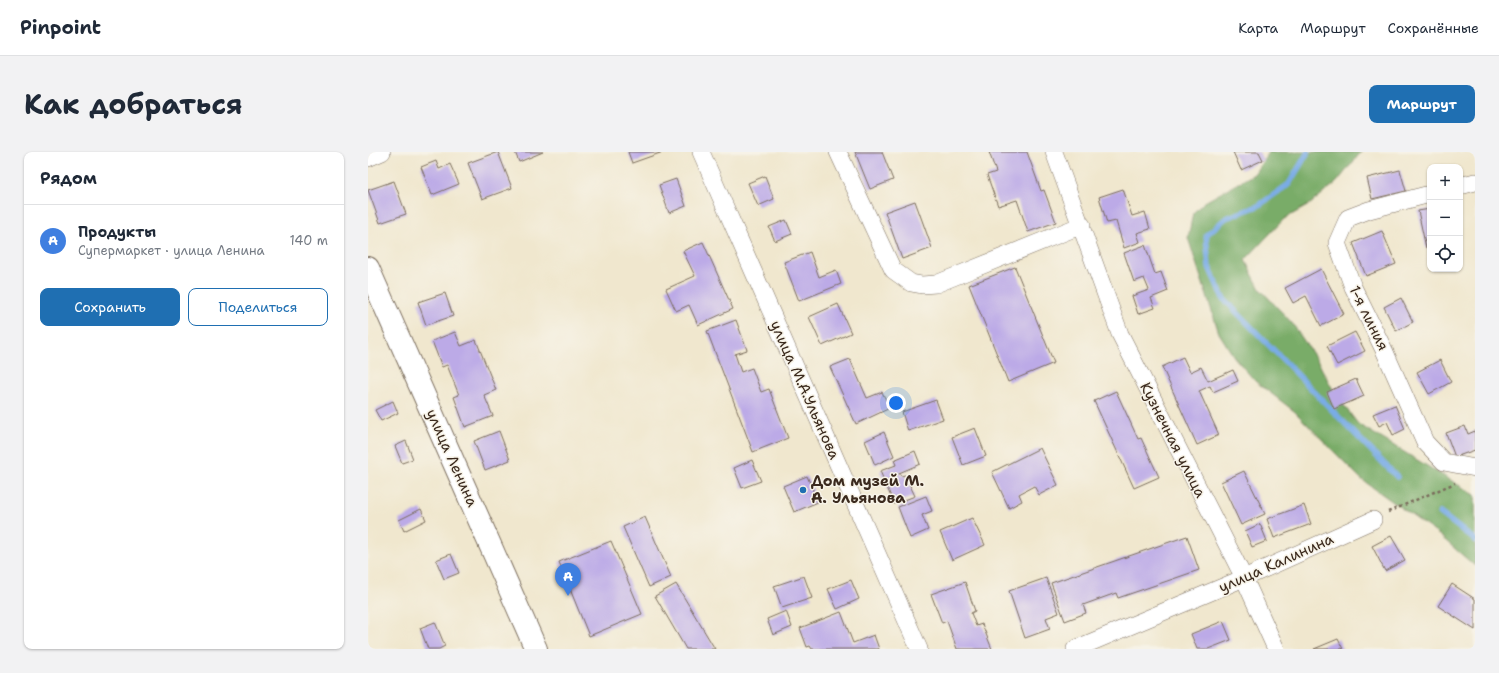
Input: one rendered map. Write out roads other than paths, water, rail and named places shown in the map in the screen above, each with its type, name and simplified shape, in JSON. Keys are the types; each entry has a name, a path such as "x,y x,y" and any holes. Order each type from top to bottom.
{"main road":[{"name":"улица Ленина","path":"368,268 536,649"}],"street":[{"path":"368,158 382,152"},
{"name":"улица М.А.Ульянова","path":"701,152 919,649"},
{"path":"838,152 893,270 911,283 922,285 936,284 1082,225"},
{"name":"Кузнечная улица","path":"1054,152 1082,225 1120,334 1244,578 1276,649"},
{"path":"1463,185 1475,182"},
{"name":"1-я линия","path":"1427,195 1369,210 1348,218 1342,228 1337,243 1353,287 1384,350 1425,442 1444,462 1475,468"},
{"name":"улица Калинина","path":"1075,649 1244,578 1373,520"}],"waterway":[{"path":"1308,152 1289,184 1258,206 1226,218 1206,235 1209,267 1223,298 1397,477"},
{"path":"1440,513 1475,540"}],"place":[{"name":"Дом музей М. А. Ульянова","path":"803,490"},
{"name":"Продукты","path":"568,596"}]}
